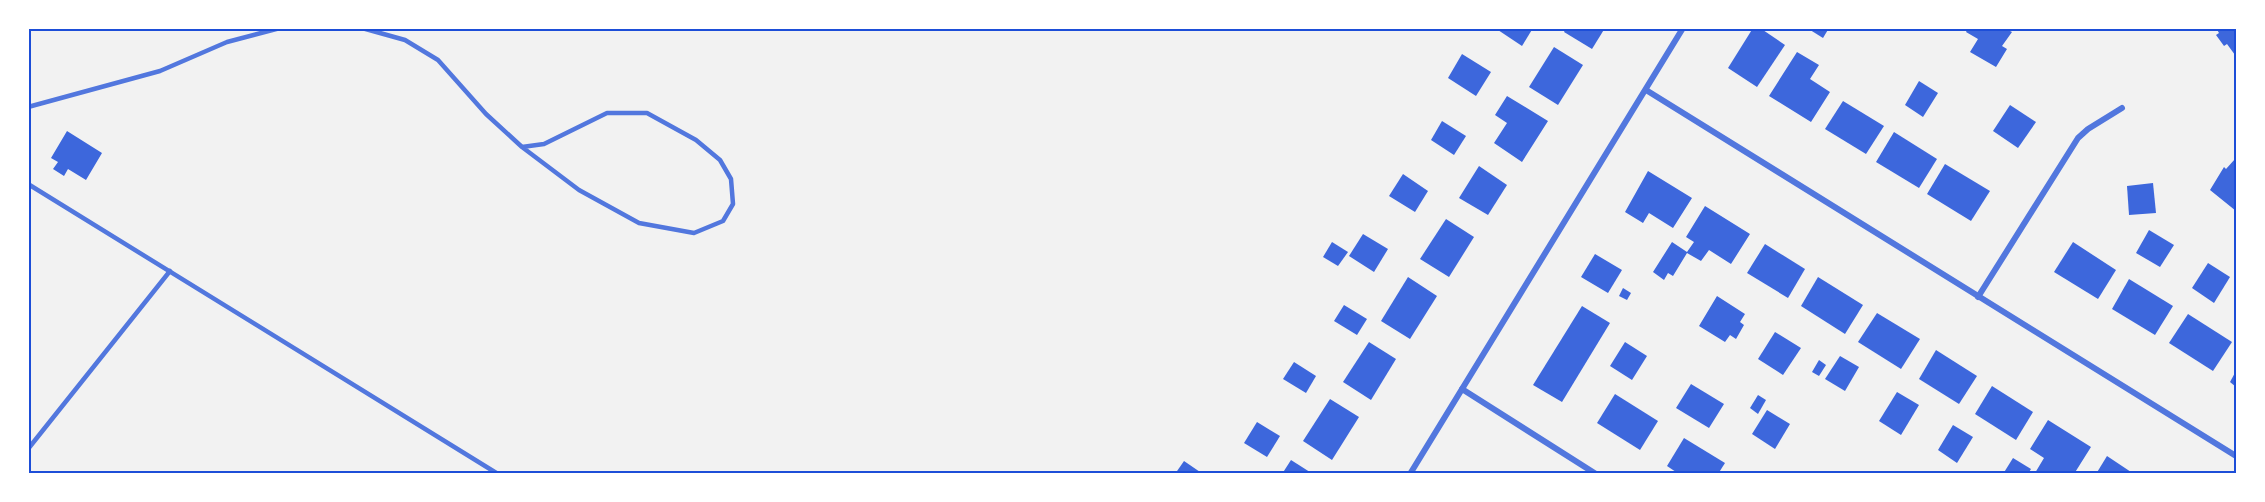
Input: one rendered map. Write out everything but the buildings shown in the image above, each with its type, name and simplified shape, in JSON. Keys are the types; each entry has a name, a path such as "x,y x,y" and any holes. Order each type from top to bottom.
{"street":[{"path":"1410,474 1683,28"},
{"path":"1646,90 2236,456"},
{"path":"1978,297 2078,138 2088,129 2122,108"},
{"path":"1462,389 1596,474"}],"lane":[{"path":"28,107 159,72 227,42 280,28"},
{"path":"362,28 405,39 438,60 486,114 522,147 579,190 639,223 694,233 723,221 733,204 731,179 720,160 696,140 647,113 607,113 544,144 522,147"},
{"path":"28,184 498,474"},
{"path":"28,449 170,271"}]}
